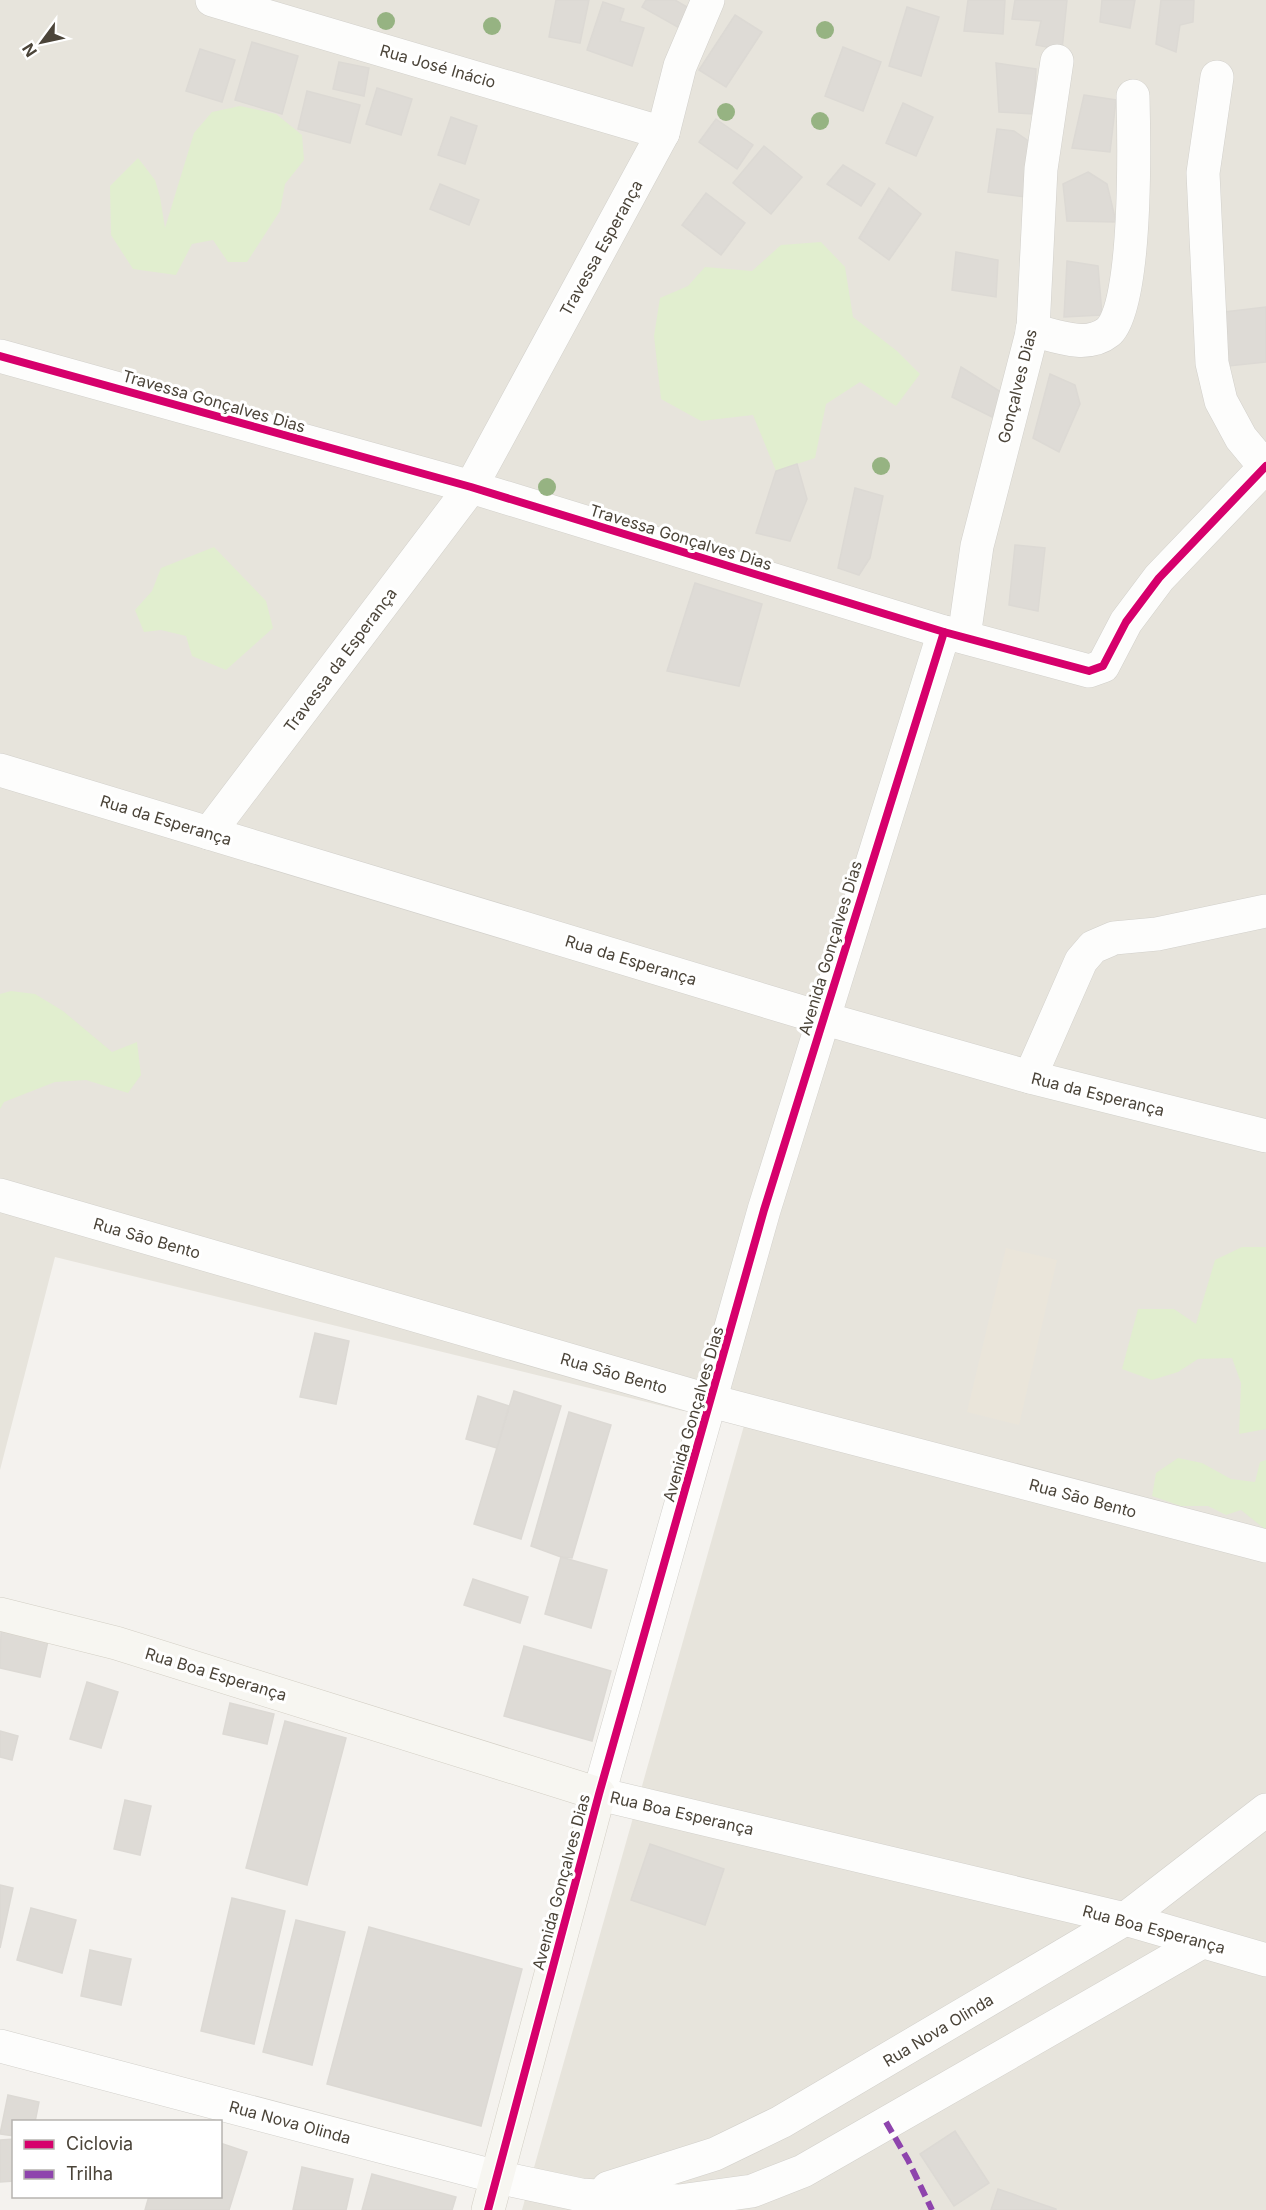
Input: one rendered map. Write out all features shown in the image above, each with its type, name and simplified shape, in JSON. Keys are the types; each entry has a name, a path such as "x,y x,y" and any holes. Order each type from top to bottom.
{"street":[{"name":"Rua José Inácio","path":"212,0 663,133"},
{"name":"Travessa Esperança","path":"471,487 663,133 680,66 708,0"},
{"name":"Gonçalves Dias","path":"954,635 1032,330 1041,169 1057,61"},
{"path":"1217,77 1203,173 1212,363 1221,401 1242,438 1266,467"},
{"path":"1032,330 1070,340 1093,340 1108,332 1116,323 1125,285 1135,188 1133,96"},
{"name":"Travessa Gonçalves Dias","path":"0,356 471,487 954,635 1089,671 1103,666 1126,622 1159,578 1266,467"},
{"name":"Travessa da Esperança","path":"209,833 471,487"},
{"name":"Avenida Gonçalves Dias","path":"488,2210 599,1794 764,1210 822,1018 954,635"},
{"name":"Rua da Esperança","path":"0,770 822,1018 1030,1077 1266,1136"},
{"path":"1030,1077 1081,961 1093,947 1114,938 1157,934 1266,911"},
{"name":"Rua São Bento","path":"0,1195 711,1401 1266,1546"},
{"name":"Rua Boa Esperança","path":"0,1614 116,1643 599,1794 1125,1919 1266,1960"},
{"name":"Rua Nova Olinda","path":"580,2195 648,2177 716,2154 781,2122 1125,1919 1266,1810"},
{"name":"Rua Nova Olinda","path":"0,2046 497,2176 580,2195 680,2201 752,2191 802,2171 1202,1942"}],"shaded area":[{"path":"0,0 1266,0 1266,2210 522,2210 749,1408 683,1411 55,1257 0,1470"},
{"path":"1006,1248 1057,1260 1019,1425 967,1412"}],"green space":[{"path":"240,106 276,114 302,135 304,160 285,184 280,211 247,262 228,262 213,240 192,244 176,275 133,269 111,235 110,186 138,158 155,180 165,228 194,133 212,112"},
{"path":"821,242 845,267 853,317 897,351 920,374 896,406 860,382 826,404 815,458 776,471 753,415 701,421 661,399 654,336 660,298 688,286 705,267 752,271 781,245"},
{"path":"214,547 266,601 273,628 226,670 192,656 186,636 161,630 144,632 135,610 152,591 161,568"},
{"path":"11,991 35,994 63,1011 112,1052 137,1042 141,1075 128,1093 86,1080 55,1082 4,1102 0,1109 0,994"},
{"path":"1242,1247 1266,1247 1266,1429 1239,1434 1241,1383 1232,1358 1198,1359 1178,1372 1152,1380 1122,1369 1138,1309 1174,1309 1196,1324 1215,1260"},
{"path":"1178,1458 1202,1463 1231,1479 1255,1482 1260,1462 1266,1460 1266,1530 1241,1510 1226,1515 1208,1506 1181,1506 1152,1496 1156,1473"}],"building":[{"path":"556,0 589,0 580,43 549,37"},
{"path":"646,0 675,0 694,11 683,30 642,7"},
{"path":"968,0 1005,0 1003,34 964,31"},
{"path":"1015,0 1067,0 1062,50 1036,45 1041,21 1012,19"},
{"path":"1102,0 1135,0 1130,28 1100,22"},
{"path":"1161,0 1194,0 1193,22 1180,25 1176,52 1156,44"},
{"path":"603,2 624,9 620,21 644,28 632,66 587,50"},
{"path":"907,7 939,17 921,76 889,66"},
{"path":"735,15 762,32 726,87 699,70"},
{"path":"252,42 298,56 282,114 235,100"},
{"path":"843,47 881,62 863,111 825,96"},
{"path":"200,49 235,60 222,102 186,91"},
{"path":"339,62 369,68 364,96 333,89"},
{"path":"996,63 1036,69 1034,114 999,112"},
{"path":"377,88 412,99 401,135 366,124"},
{"path":"307,91 360,105 350,143 298,129"},
{"path":"1084,95 1116,100 1110,152 1072,148"},
{"path":"903,103 933,117 916,156 886,143"},
{"path":"451,117 477,126 465,164 438,155"},
{"path":"716,119 753,145 737,169 699,142"},
{"path":"997,129 1014,131 1033,144 1025,197 988,192"},
{"path":"764,146 802,177 771,214 733,183"},
{"path":"843,165 875,184 861,206 827,184"},
{"path":"1088,172 1107,184 1116,222 1067,221 1063,184"},
{"path":"440,184 479,200 469,225 430,209"},
{"path":"889,188 921,214 889,260 859,238"},
{"path":"706,193 745,223 721,255 682,225"},
{"path":"956,252 998,260 996,297 952,290"},
{"path":"1067,261 1098,266 1102,315 1064,317"},
{"path":"1266,307 1266,362 1219,367 1216,313"},
{"path":"961,367 1004,394 992,417 952,397"},
{"path":"1050,374 1075,385 1080,404 1059,452 1033,438"},
{"path":"797,464 807,499 790,541 756,533 776,471"},
{"path":"855,488 883,496 870,558 859,575 838,568"},
{"path":"1015,545 1045,548 1038,611 1009,605"},
{"path":"695,583 762,604 739,686 667,671"},
{"path":"315,1333 349,1341 336,1404 300,1397"},
{"path":"514,1391 561,1406 521,1539 474,1524"},
{"path":"478,1396 509,1406 497,1448 466,1439"},
{"path":"569,1412 611,1425 572,1558 561,1557 531,1546"},
{"path":"561,1557 607,1570 591,1628 545,1614"},
{"path":"473,1579 528,1597 520,1623 464,1605"},
{"path":"1,1631 48,1641 40,1677 0,1668"},
{"path":"524,1646 611,1671 592,1741 504,1716"},
{"path":"87,1682 118,1692 101,1748 70,1739"},
{"path":"230,1703 274,1714 267,1744 223,1734"},
{"path":"285,1721 346,1738 307,1885 246,1868"},
{"path":"0,1731 18,1736 12,1760 0,1757"},
{"path":"125,1800 151,1806 140,1855 114,1849"},
{"path":"650,1844 724,1869 705,1925 631,1900"},
{"path":"0,1885 13,1888 0,1948"},
{"path":"232,1898 285,1911 254,2044 201,2031"},
{"path":"31,1908 76,1920 62,1973 17,1960"},
{"path":"296,1920 345,1932 312,2065 263,2052"},
{"path":"369,1927 522,1969 481,2126 327,2084"},
{"path":"90,1950 131,1959 121,2005 81,1996"},
{"path":"8,2095 39,2102 35,2120 12,2120 12,2136 0,2134"},
{"path":"955,2131 989,2183 954,2206 920,2154"},
{"path":"12,2139 12,2181 0,2182 0,2140"},
{"path":"222,2144 247,2152 229,2210 145,2210 148,2198 222,2198"},
{"path":"302,2167 353,2179 346,2210 293,2210"},
{"path":"372,2174 456,2197 452,2210 362,2210"},
{"path":"998,2189 1056,2209 1056,2210 991,2210"}],"marked path":[{"path":"886,2122 908,2160 932,2210"}],"cycle path":[{"path":"0,356 471,487 944,632 1089,671 1103,666 1126,622 1159,578 1266,466"},
{"path":"488,2210 599,1794 764,1210 944,632"}]}
